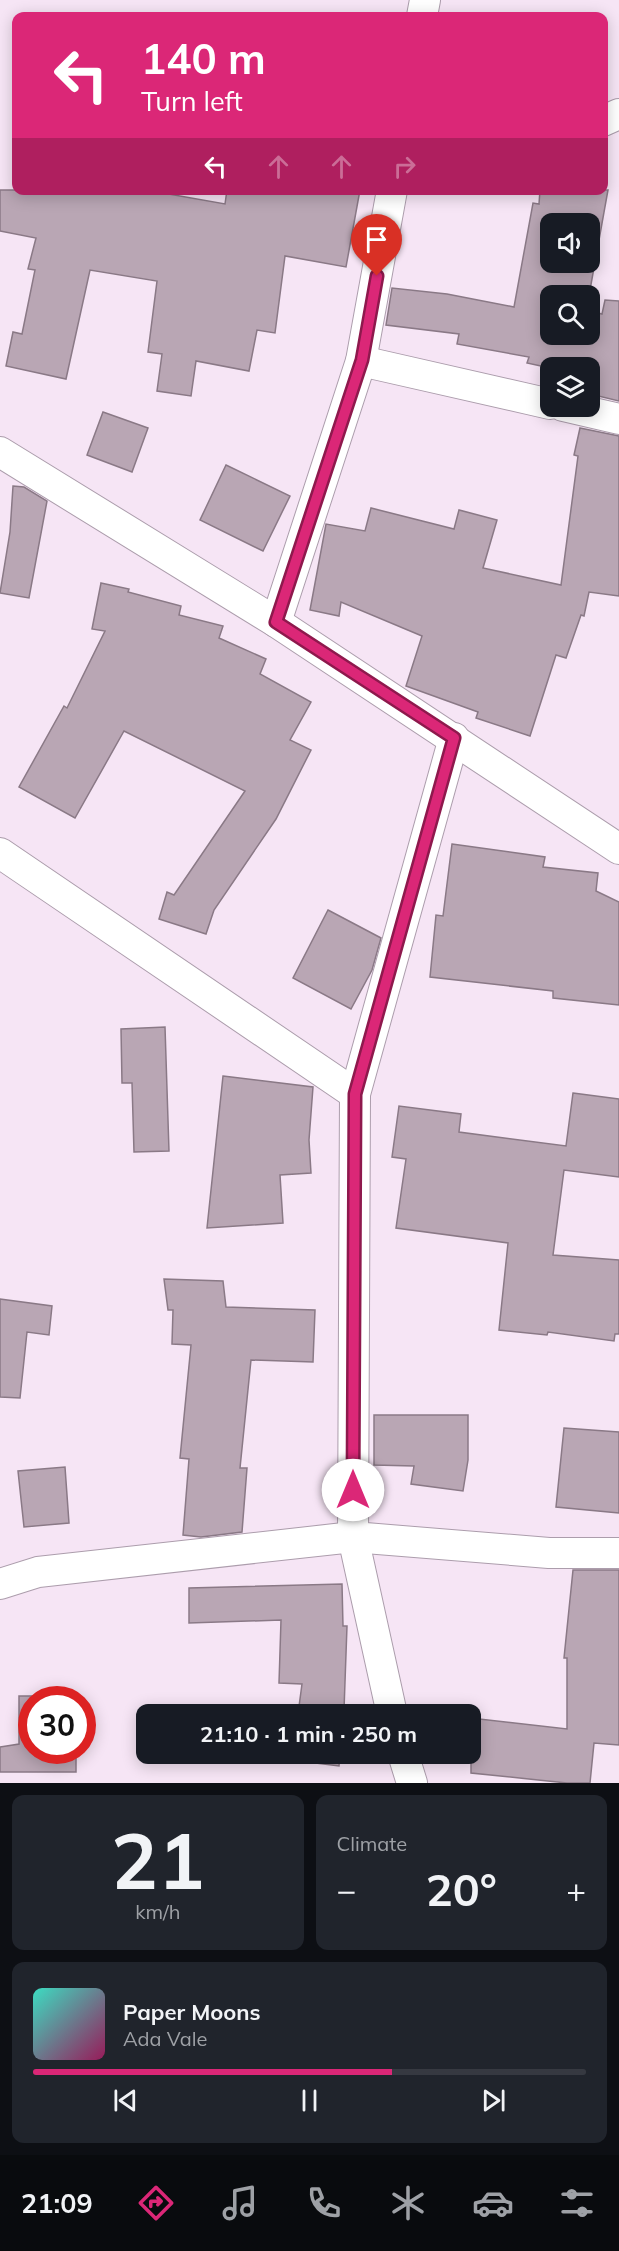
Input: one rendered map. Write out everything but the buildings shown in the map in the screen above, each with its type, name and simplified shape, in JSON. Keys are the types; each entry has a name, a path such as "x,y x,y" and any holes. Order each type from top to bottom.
{"street":[{"path":"276,622 362,360 391,195"},
{"path":"362,360 540,402"},
{"path":"600,415 619,419"},
{"path":"0,452 276,622 619,849"},
{"path":"390,1704 353,1537 355,1094 454,738"},
{"path":"0,854 355,1094"},
{"path":"0,1584 38,1572 353,1537 549,1553 619,1553"},
{"path":"406,1764 412,1783"}],"route":[{"path":"353,1490 355,1094 454,738 276,622 362,360 377,276"}]}
